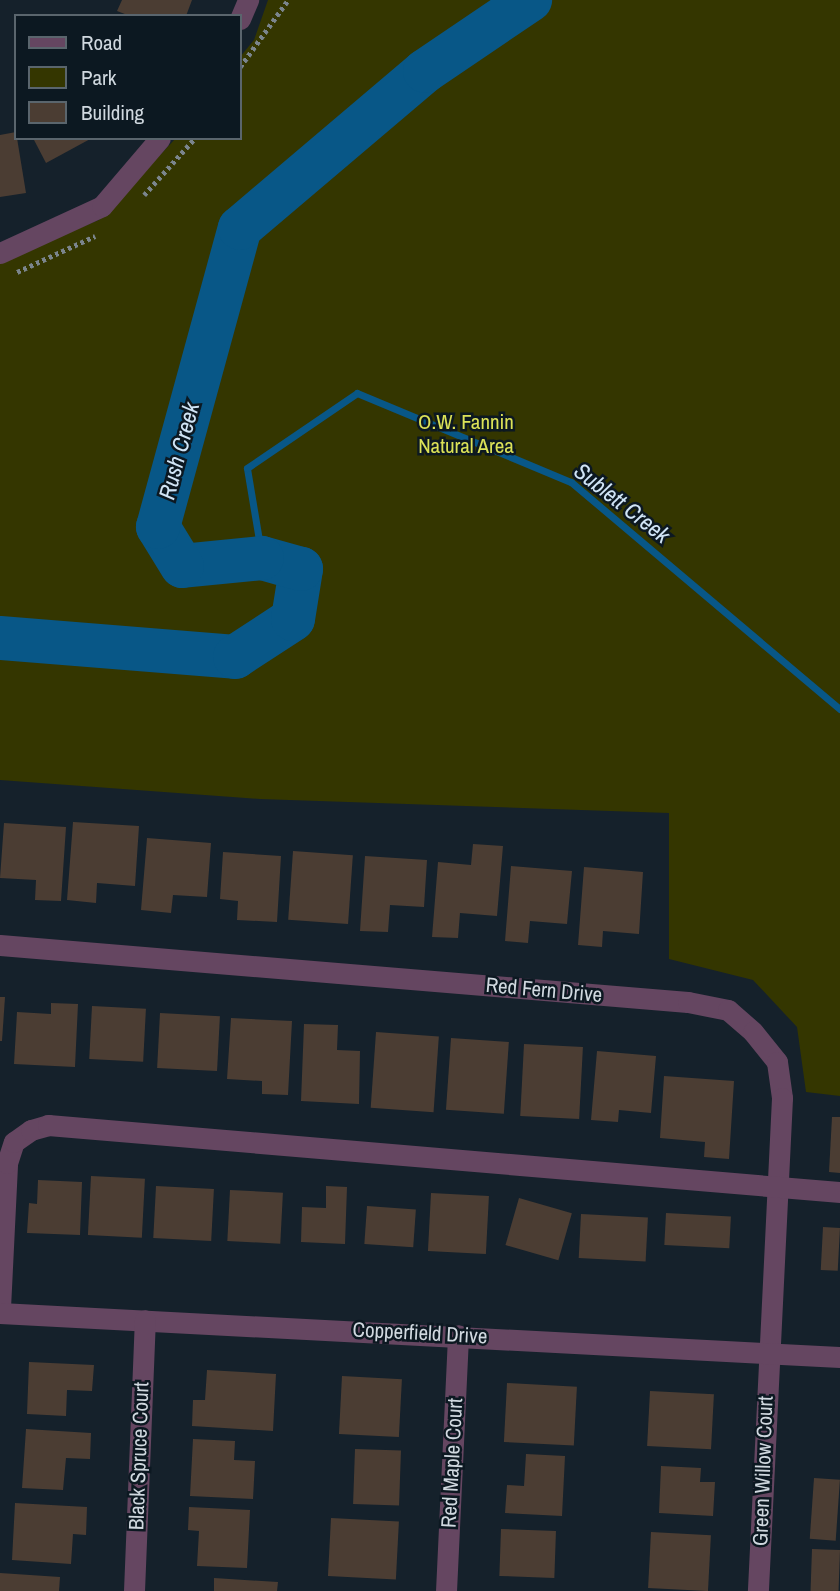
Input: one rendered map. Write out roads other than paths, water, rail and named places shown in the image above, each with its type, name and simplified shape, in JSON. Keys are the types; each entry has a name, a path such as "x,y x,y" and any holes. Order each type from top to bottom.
{"street":[{"path":"0,253 102,206 158,140"},
{"name":"Red Fern Drive","path":"0,945 688,1002 727,1010 753,1032 777,1062 782,1098 768,1350"},
{"path":"0,1310 7,1163 14,1142 48,1125 840,1192"},
{"name":"Copperfield Drive","path":"0,1310 145,1320 768,1350 840,1357"},
{"name":"Black Spruce Court","path":"134,1591 145,1320"},
{"name":"Red Maple Court","path":"446,1591 458,1335"},
{"name":"Green Willow Court","path":"758,1591 768,1350"}],"waterway":[{"name":"Rush Creek","path":"0,638 235,657 293,619 301,569 262,558 182,566 158,527 240,228 425,71 530,0"},
{"name":"Sublett Creek","path":"262,558 247,468 357,393 571,482 840,709"}],"park label":[{"name":"O.W. Fannin Natural Area","path":"466,434"}]}
